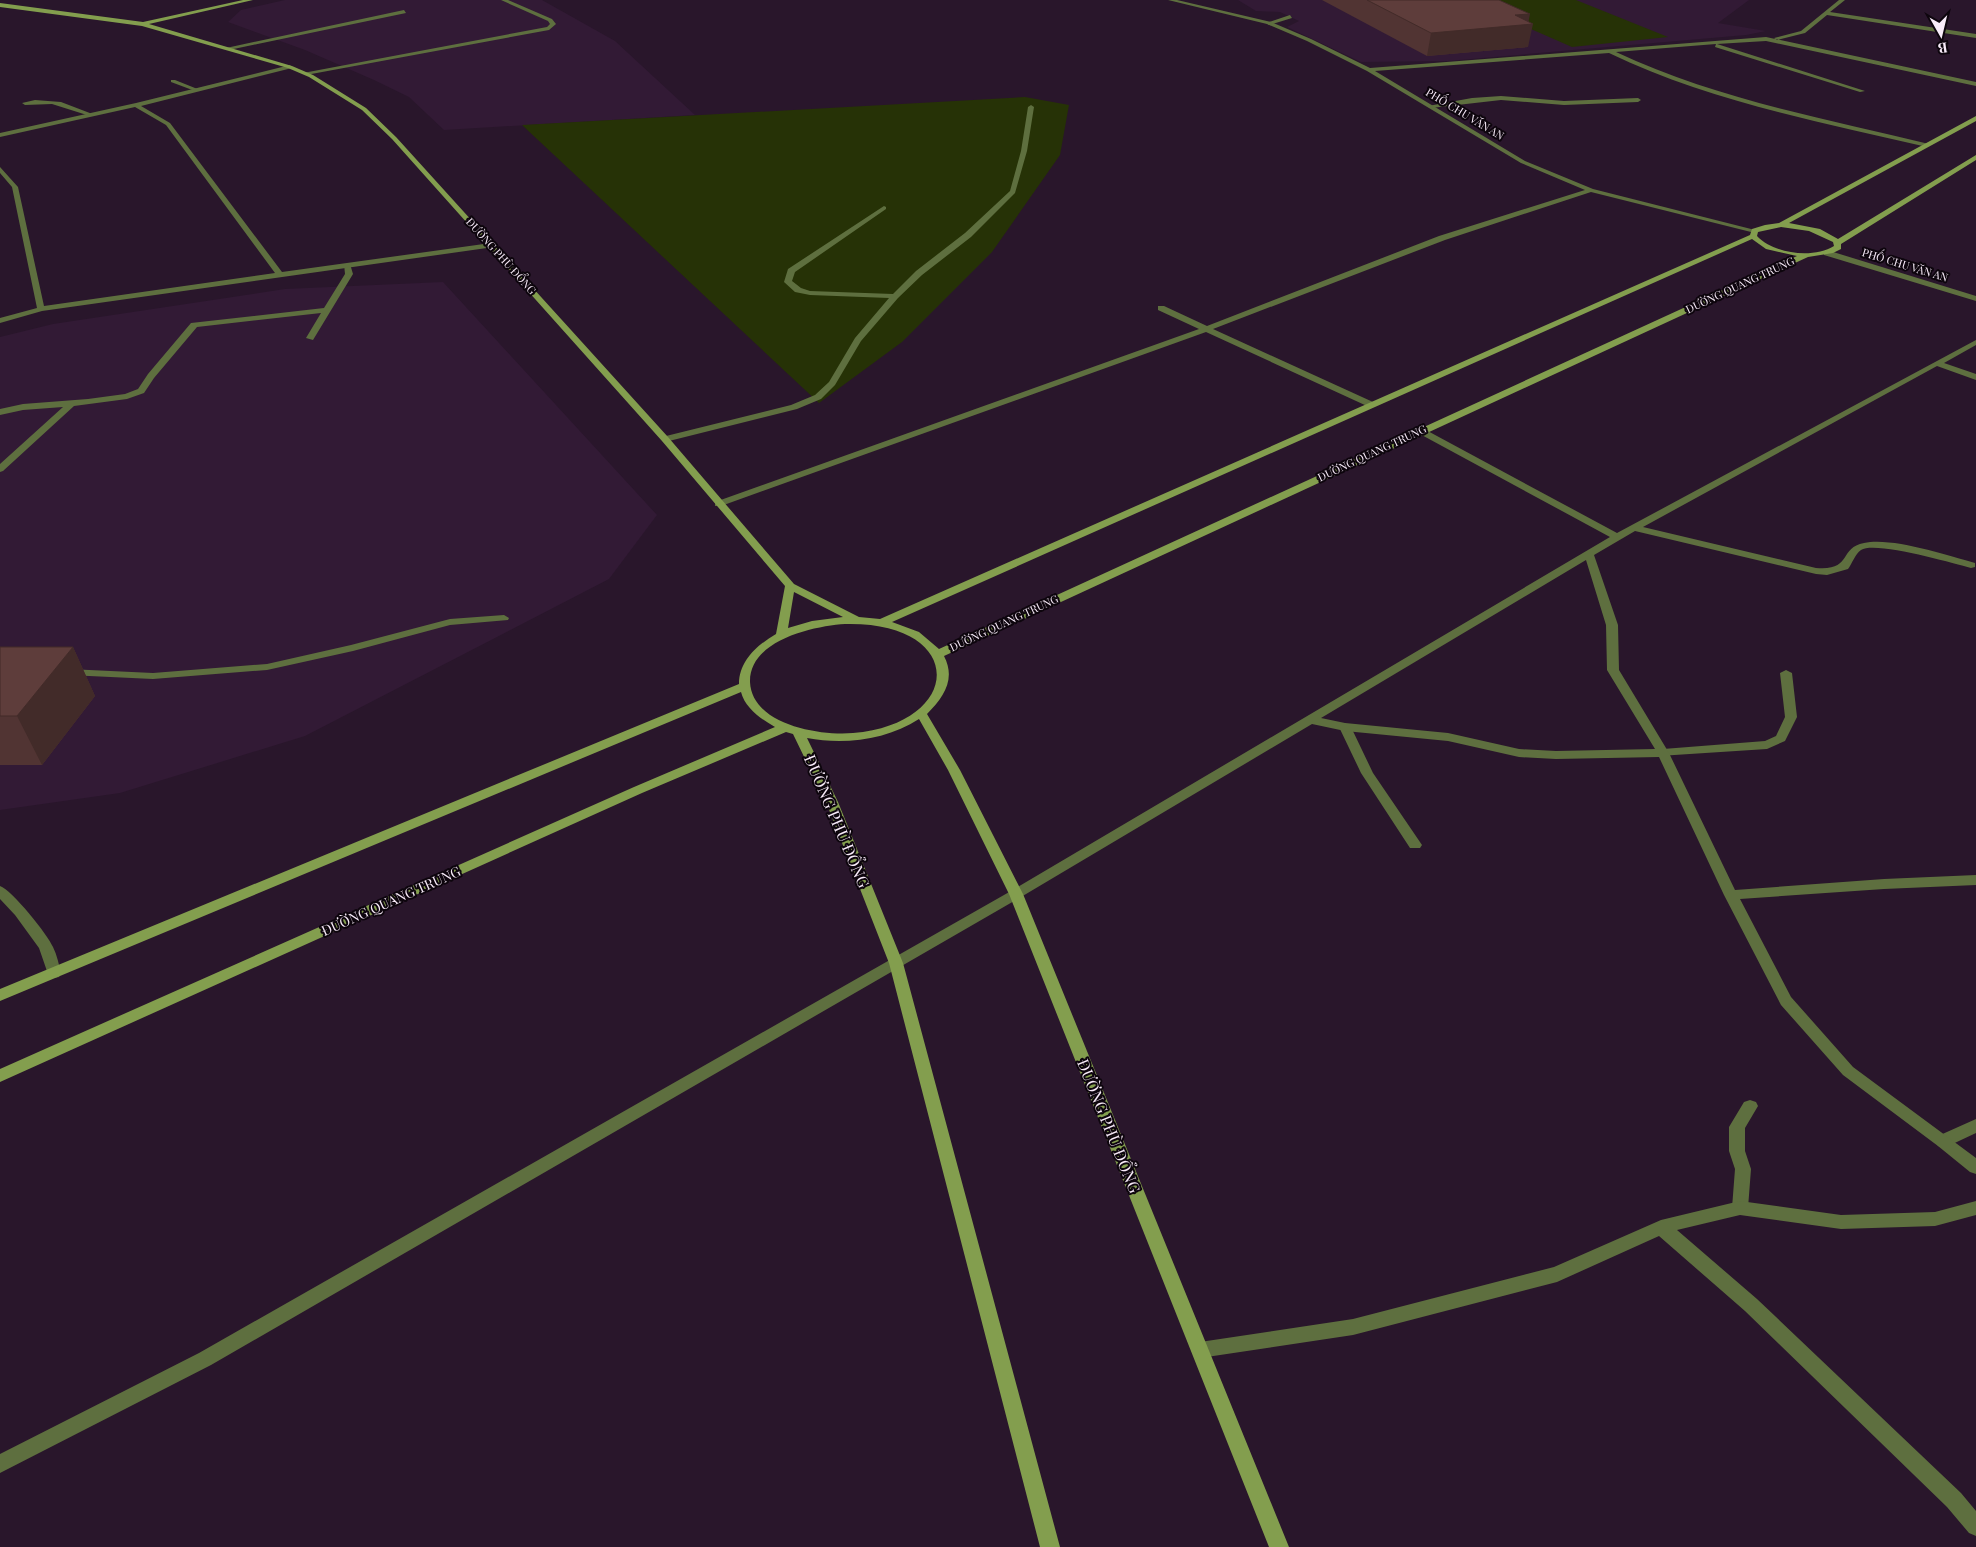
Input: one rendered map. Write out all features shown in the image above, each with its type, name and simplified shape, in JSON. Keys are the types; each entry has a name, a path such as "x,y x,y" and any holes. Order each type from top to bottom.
{"main road":[{"path":"0,6 143,24 250,0"},
{"name":"ĐƯỜNG PHÙ ĐỔNG","path":"143,24 229,48 306,73 338,91 364,109 413,158 665,439 718,504 790,586 857,620"},
{"path":"1781,225 1976,118"},
{"path":"1754,233 1758,241 1774,249 1806,255 1827,253 1836,249 1837,243 1976,157"},
{"path":"882,622 1765,227 1781,225 1817,231 1831,237 1837,243"},
{"name":"ĐƯỜNG QUANG TRUNG","path":"938,654 1806,255"},
{"path":"780,636 790,586"},
{"path":"857,620 882,622 916,634 925,640 938,654 944,669 943,684 935,699 921,713 896,726 864,735 830,737 791,730 773,722 750,702 744,686 748,667 760,650 780,636 817,623 857,620"},
{"path":"0,994 744,686"},
{"name":"ĐƯỜNG PHÙ ĐỔNG","path":"921,713 954,770 1016,894 1280,1547"},
{"name":"ĐƯỜNG PHÙ ĐỔNG","path":"791,730 832,802 896,964 1050,1547"},
{"name":"ĐƯỜNG QUANG TRUNG","path":"0,1076 629,794 791,730"}],"street":[{"path":"306,73 549,28 553,24 550,20 504,0"},
{"name":"PHỐ CHU VĂN AN","path":"1171,0 1196,8 1269,23 1309,40 1369,70 1523,162 1591,190 1754,233"},
{"path":"1369,70 1766,39 1803,32 1842,0"},
{"path":"229,48 404,12"},
{"path":"1826,13 1976,36"},
{"path":"1269,23 1290,17"},
{"path":"1766,39 1976,84"},
{"path":"1709,43 1862,91"},
{"path":"1609,51 1645,68 1731,98 1791,114 1927,144"},
{"path":"0,135 136,105 290,67"},
{"path":"173,81 197,90"},
{"path":"1431,106 1501,98 1564,103 1638,100"},
{"path":"25,103 51,100 92,115"},
{"path":"136,105 168,124 281,276"},
{"path":"665,439 794,407 818,397 832,383 858,340 895,296 919,273 968,235 1013,192 1024,151 1030,107"},
{"path":"0,169 15,187 41,309"},
{"path":"718,504 1206,329 1442,238 1591,190"},
{"path":"884,208 792,271 788,282 798,290 810,293 895,296"},
{"path":"0,321 41,309 491,245"},
{"name":"PHỐ CHU VĂN AN","path":"1827,253 1976,299"},
{"path":"310,338 349,274 347,266"},
{"path":"1160,308 1370,404"},
{"path":"0,412 23,407 72,404 127,396 141,391 151,376 194,325 328,310"},
{"path":"0,1464 205,1359 896,964 1588,553 1976,342"},
{"path":"1936,363 1976,377"},
{"path":"0,469 72,404"},
{"path":"1421,431 1617,537"},
{"path":"1633,528 1816,571 1827,572 1844,567 1857,548 1868,544 1890,546 1971,565"},
{"path":"1588,553 1598,578 1612,625 1613,670 1663,753 1731,895 1786,1001 1848,1072 1944,1141 1976,1167"},
{"path":"58,671 153,676 267,667 353,648 450,622 504,618"},
{"path":"1308,719 1345,727 1448,737 1519,753 1556,755 1663,753 1767,745 1781,738 1791,717 1786,673"},
{"path":"1345,727 1352,749 1375,788 1415,845"},
{"path":"1731,895 1875,884 1976,880"},
{"path":"0,891 20,912 46,947 54,973"},
{"path":"1740,1208 1743,1169 1737,1151 1737,1127 1750,1106"},
{"path":"1944,1141 1976,1126"},
{"path":"1200,1350 1353,1327 1557,1274 1661,1227 1740,1208 1841,1222 1935,1219 1976,1208"},
{"path":"1661,1227 1751,1305 1954,1500 1976,1526"}],"shaded area":[{"path":"285,0 542,0 615,41 695,115 444,130 409,97 305,50 228,22 241,10"},
{"path":"1238,0 1749,0 1718,23 1766,31 1746,35 1448,61 1361,62 1287,27 1299,21 1280,12 1256,11"},
{"path":"443,282 657,515 609,579 305,736 120,793 0,810 0,337 53,324 285,289"}],"green space":[{"path":"1464,0 1576,0 1668,37 1572,47"},
{"path":"1025,97 1069,105 1060,155 992,252 902,342 819,403 522,125"}],"building":[{"path":"1367,0 1499,0 1530,14 1515,15 1533,24 1431,33"},
{"path":"0,647 73,647 17,716 0,716"}]}
